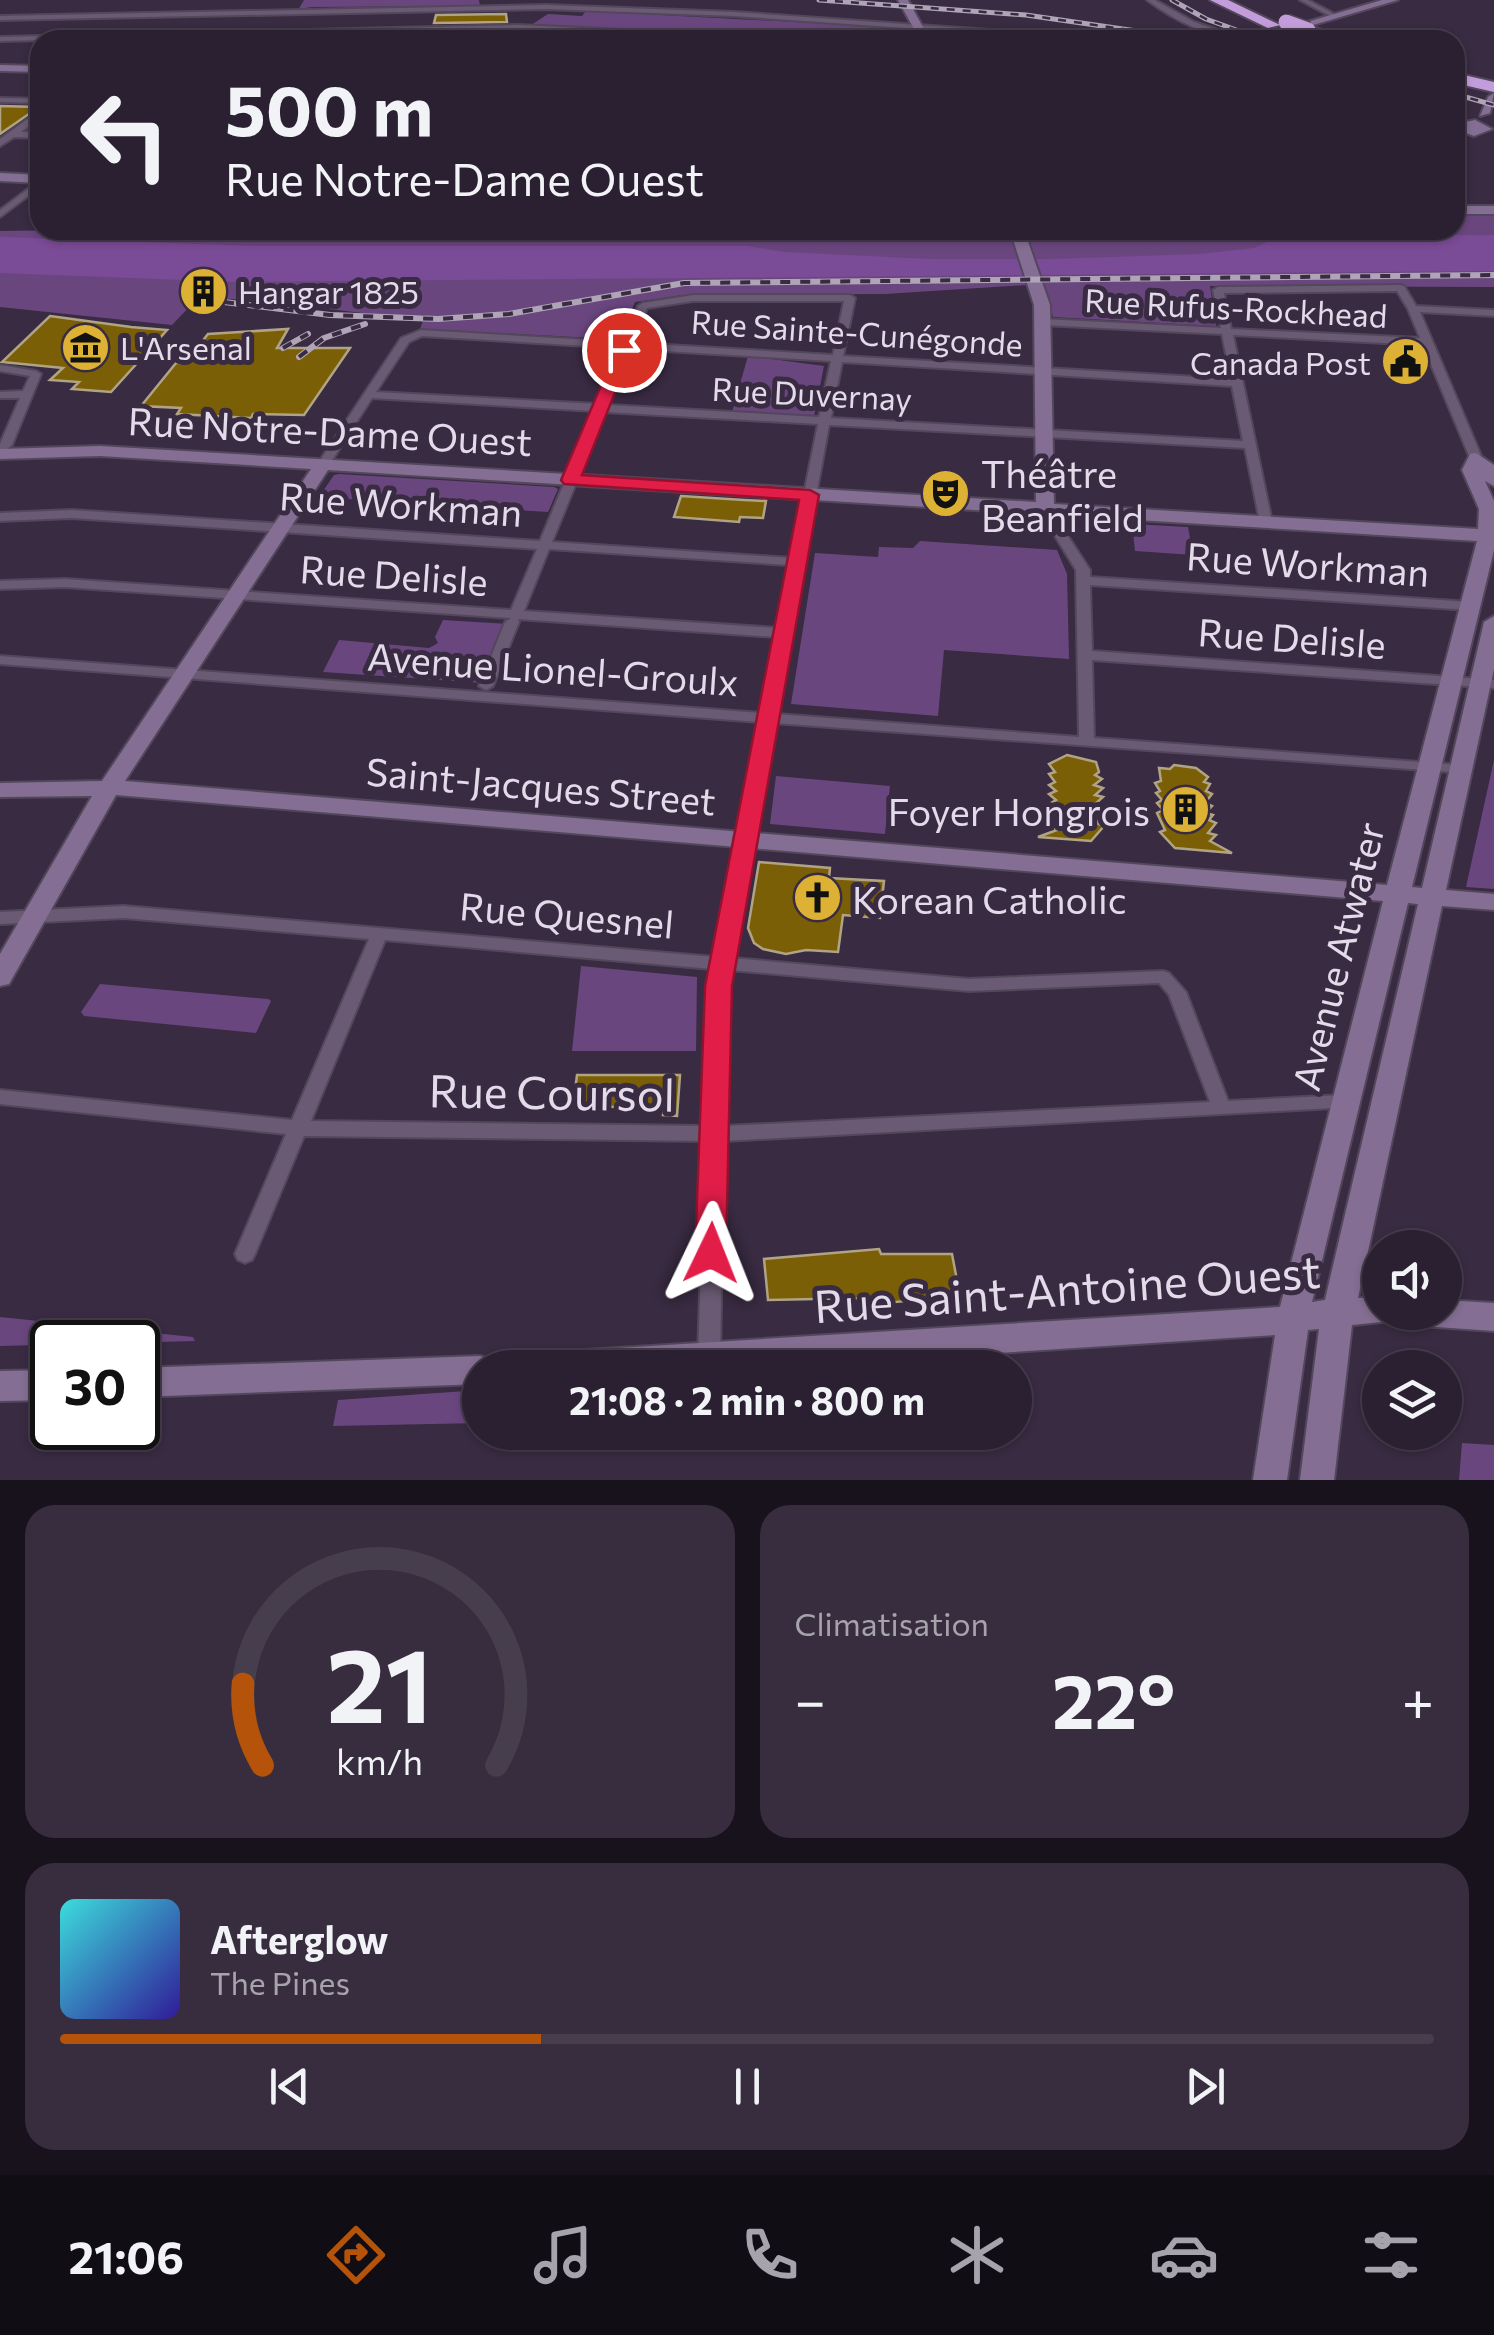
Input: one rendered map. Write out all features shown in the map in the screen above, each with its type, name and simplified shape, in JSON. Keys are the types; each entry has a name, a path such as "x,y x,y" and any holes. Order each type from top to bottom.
{"highway":[{"path":"1225,1 1288,30"},
{"path":"1225,1 1288,30"},
{"path":"1465,72 1491,76"}],"main road":[{"path":"1293,30 1393,0"},
{"path":"907,4 920,30"},
{"path":"0,68 30,69"},
{"path":"1477,131 1494,97"},
{"path":"1477,131 1484,113"},
{"path":"0,177 30,180"},
{"path":"1465,210 1494,210"},
{"path":"1021,240 1034,275 1042,322 1045,510"},
{"name":"Rue Notre-Dame Ouest","path":"0,452 90,451 1491,536"},
{"name":"Avenue Atwater","path":"1270,1480 1293,1319 1396,893 1491,536 1488,509 1471,470 1488,459 1494,482"},
{"path":"0,977 32,916 110,788 323,465"},
{"name":"Avenue Atwater","path":"1317,1480 1339,1312 1461,770 1487,684 1494,622"},
{"name":"Saint-Jacques Street","path":"0,790 110,788 1494,902"},
{"name":"Rue Saint-Antoine Ouest","path":"817,1350 1362,1311"},
{"path":"1462,1315 1494,1317"},
{"path":"160,1383 462,1371"},
{"path":"0,1386 30,1385"}],"street":[{"path":"88,16 99,0"},
{"path":"519,27 557,0"},
{"path":"1150,0 1185,21 1214,30"},
{"path":"1303,0 1334,16"},
{"path":"2,19 15,8"},
{"path":"2,19 162,11 546,8 734,14 961,30"},
{"path":"148,30 162,11"},
{"path":"375,30 602,30"},
{"path":"0,39 30,39"},
{"path":"0,100 30,102"},
{"path":"0,143 30,121"},
{"path":"13,134 30,135"},
{"path":"0,214 30,189"},
{"name":"Avenue Atwater","path":"1228,331 1218,290 1400,288 1488,459"},
{"path":"486,686 599,408 646,304 693,298 842,295 850,300 722,964 709,1350"},
{"path":"1413,309 1494,313"},
{"name":"Rue Rufus-Rockhead","path":"1042,322 1428,342"},
{"path":"1228,331 1266,522"},
{"name":"Rue Sainte-Cunégonde","path":"370,395 405,340 413,334 1238,383"},
{"path":"0,368 35,372 0,452"},
{"path":"0,395 28,394"},
{"path":"323,465 370,395"},
{"name":"Rue Duvernay","path":"370,395 1252,445"},
{"path":"1045,510 1079,560 1083,581 1087,741"},
{"name":"Rue Workman","path":"0,517 72,514 797,562"},
{"name":"Rue Workman","path":"1083,581 1470,606"},
{"name":"Rue Delisle","path":"0,584 56,582 514,618 784,633"},
{"name":"Rue Delisle","path":"1084,655 1487,684"},
{"name":"Avenue Lionel-Groulx","path":"0,660 1461,770"},
{"name":"Rue Quesnel","path":"0,918 124,912 986,986 1166,978 1177,992 1221,1106"},
{"path":"245,1254 380,933"},
{"name":"Rue Coursol","path":"0,1097 298,1128 714,1134 1344,1102"}],"shaded area":[{"path":"304,0 479,0 480,6 298,10"},
{"path":"586,11 908,30 629,30 531,25 548,14 582,16"},
{"path":"1465,213 1494,213 1494,287 1210,286 1216,326 1053,317 1043,284 885,294 683,295 635,302 620,337 613,339 420,329 425,315 378,315 248,299 196,300 172,325 0,307 0,231 30,231 30,240 1465,240"},
{"path":"1465,235 1494,235 1494,271 236,282 0,273 0,237 254,246 748,246 784,252 931,259 1050,259 1199,254 1254,248 1271,240 1465,240"},
{"path":"748,356 824,366 814,416 732,412"},
{"path":"334,475 558,489 548,512 319,497"},
{"path":"1132,524 1188,527 1193,555 1135,551"},
{"path":"920,541 1057,550 1067,574 1069,659 944,650 938,716 791,704 815,553 878,557 879,547 913,548"},
{"path":"443,620 509,624 483,683 323,672 339,640 429,648 438,643 435,637"},
{"path":"1494,760 1494,889 1466,887"},
{"path":"776,776 890,786 885,834 770,824"},
{"path":"581,966 697,977 696,1051 572,1051"},
{"path":"100,984 271,1001 256,1033 84,1016 81,1012"},
{"path":"0,1317 30,1320 30,1345 0,1346"},
{"path":"160,1334 193,1337 195,1341 160,1342"},
{"path":"462,1391 462,1423 333,1426 338,1400"},
{"path":"1462,1443 1494,1445 1494,1480 1459,1480"}],"building":[{"path":"506,14 507,22 434,23 436,15"},
{"path":"0,106 30,107 30,113 0,134"},
{"name":"L'Arsenal","path":"50,316 167,330 111,392 72,389 79,382 50,380 63,368 2,362"},
{"path":"288,329 277,348 350,348 304,415 253,414 251,418 177,414 181,408 141,406 176,363 185,363 208,334"},
{"path":"681,496 766,501 763,518 740,517 739,522 674,517"},
{"name":"Foyer Hongrois","path":"1067,755 1096,762 1099,772 1095,775 1102,779 1094,785 1103,788 1095,795 1103,797 1095,804 1103,807 1096,813 1104,817 1096,823 1104,826 1091,841 1038,837 1057,830 1050,823 1057,820 1050,812 1056,809 1049,804 1056,800 1049,794 1056,791 1049,785 1055,782 1049,774 1055,772 1049,764"},
{"name":"Foyer Hongrois","path":"1174,765 1196,768 1208,777 1204,782 1210,784 1206,791 1212,794 1205,803 1212,806 1206,813 1213,815 1209,820 1216,823 1208,833 1216,835 1210,841 1232,853 1175,848 1160,832 1165,830 1157,813 1163,810 1157,803 1162,800 1155,783 1161,781 1159,768 1170,769"},
{"name":"Korean Catholic","path":"759,862 830,868 829,878 884,881 880,918 843,915 838,952 806,950 786,954 763,949 754,943 748,928"},
{"path":"577,1075 680,1075 677,1116 663,1115 664,1108 573,1106"},
{"path":"879,1249 881,1254 952,1254 960,1296 885,1303 865,1298 768,1300 764,1259"}],"railway":[{"path":"819,0 1026,15 1130,30"},
{"path":"1172,0 1236,30"},
{"path":"1465,97 1494,105"},
{"path":"224,302 330,315 438,319 509,314 684,283 1494,275"},
{"path":"299,357 324,338 365,324"},
{"path":"283,348 308,334"}],"place":[{"name":"Hangar 1825","path":"203,291"},
{"name":"L'Arsenal","path":"85,347"},
{"name":"Canada Post","path":"1406,362"},
{"name":"Théâtre Beanfield","path":"946,494"},
{"name":"Foyer Hongrois","path":"1185,810"},
{"name":"Korean Catholic","path":"817,898"}],"route":[{"path":"624,350 570,480 810,495 718,986 711,1253"}]}
